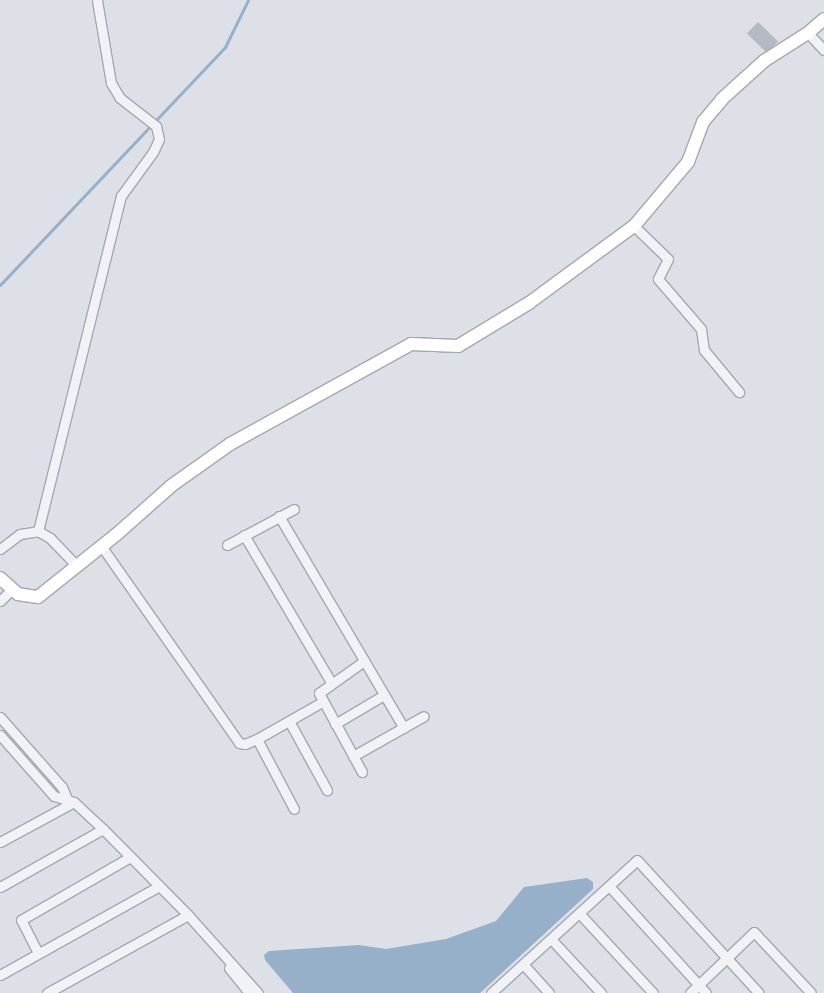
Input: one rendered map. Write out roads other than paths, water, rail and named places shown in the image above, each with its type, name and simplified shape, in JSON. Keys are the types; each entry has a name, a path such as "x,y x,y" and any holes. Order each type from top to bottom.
{"street":[{"path":"38,532 121,196 153,152 159,139 156,126 120,98 111,83 96,0"},
{"path":"0,601 4,583 25,597 38,597 102,547 171,486 230,444 411,344 458,346 476,337 529,303 634,226 688,162 703,122 722,99 774,53 808,34 824,19"},
{"path":"808,34 824,50"},
{"path":"634,226 668,259 658,279 701,329 704,350 740,392"},
{"path":"227,545 294,509"},
{"path":"279,516 404,728"},
{"path":"0,549 20,534 38,532 50,538 77,566"},
{"path":"244,535 332,682"},
{"path":"102,547 238,742 245,744 256,739 322,702"},
{"path":"362,772 322,702 320,691 364,661"},
{"path":"335,724 384,695"},
{"path":"353,756 424,716"},
{"path":"0,717 62,787 70,800 103,829 188,914 249,993"},
{"path":"289,721 327,790"},
{"path":"0,735 54,796 70,800"},
{"path":"256,739 294,809"},
{"path":"0,842 70,800"},
{"path":"0,887 103,829"},
{"path":"38,953 22,920 130,857"},
{"path":"495,992 636,860 759,993"},
{"path":"0,975 159,886"},
{"path":"608,886 706,993"},
{"path":"579,913 653,993"},
{"path":"47,993 188,914"},
{"path":"690,993 754,932 811,993"},
{"path":"551,939 601,993"},
{"path":"208,940 258,993"},
{"path":"523,964 549,993"}],"water":[{"path":"587,878 593,882 593,889 480,993 293,993 265,960 264,955 269,951 359,945 386,949 446,939 496,921 524,887"}],"waterway":[{"path":"0,285 225,47 248,0"}]}
